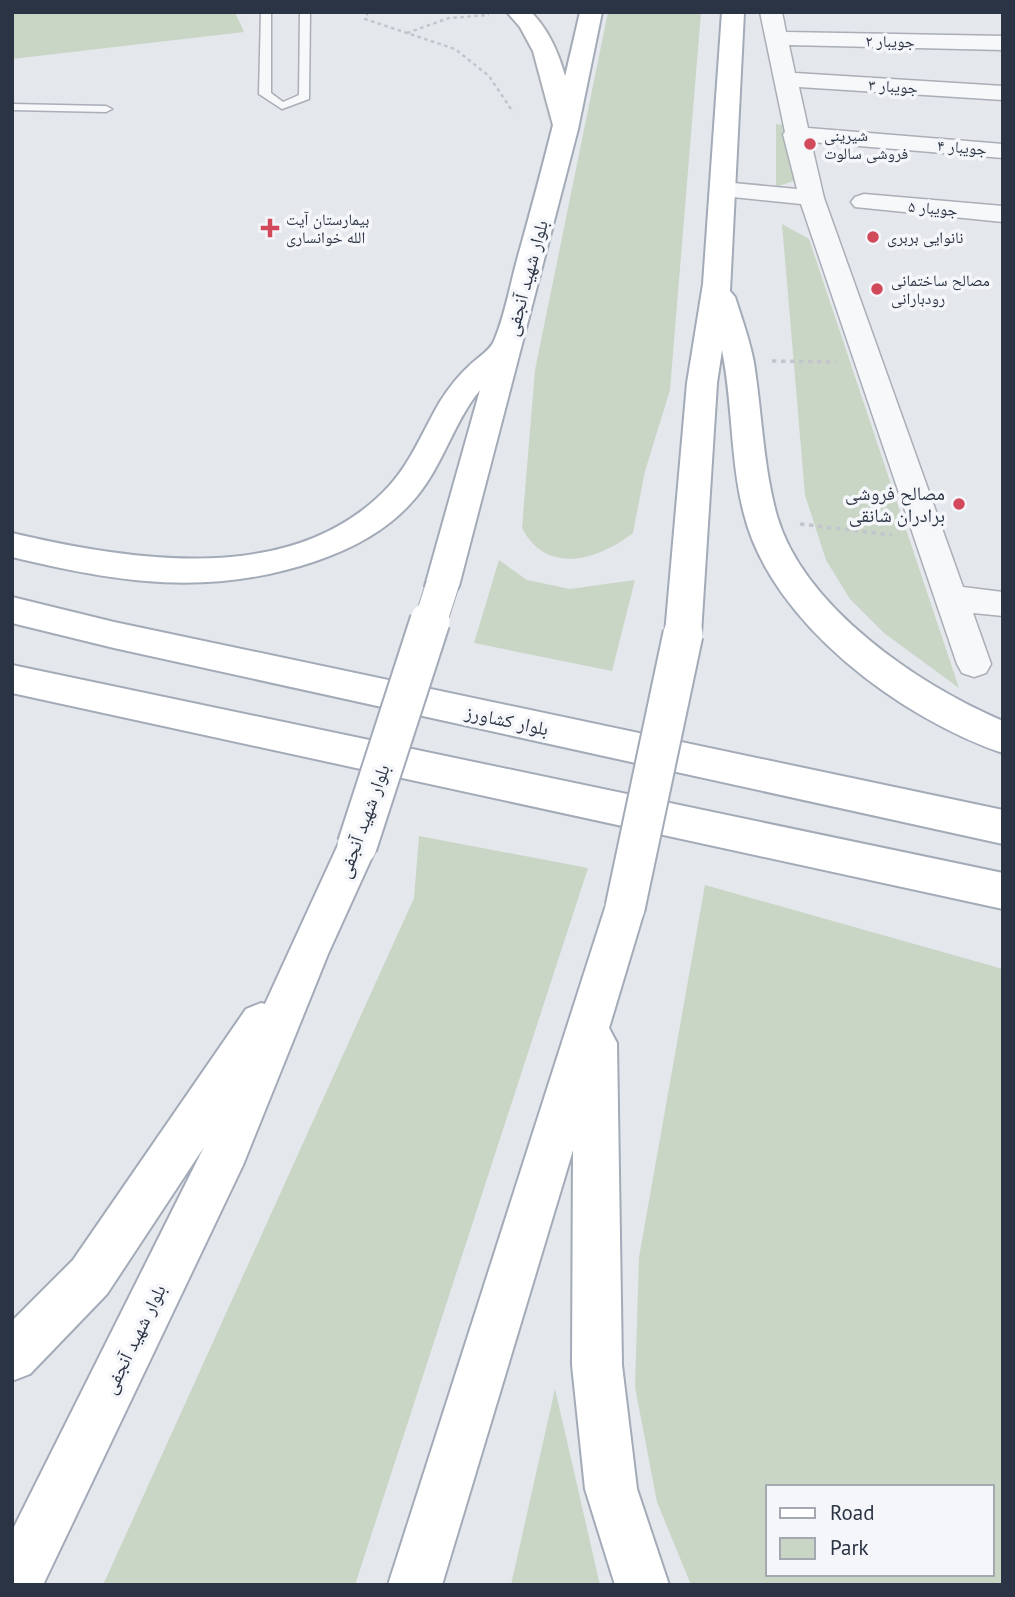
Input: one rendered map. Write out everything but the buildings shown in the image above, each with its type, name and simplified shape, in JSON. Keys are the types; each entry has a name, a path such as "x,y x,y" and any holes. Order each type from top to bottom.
{"main road":[{"path":"518,12 539,40 549,63 566,129"},
{"name":"بلوار شهید آنجفی","path":"14,1585 227,1149 307,954 357,846 442,586 566,129 591,12"},
{"path":"415,1585 625,908 683,634 702,383 717,284 733,12"},
{"path":"717,284 738,361 761,520 778,555 801,591 859,651 927,702 1003,738"},
{"path":"12,545 84,563 166,572 238,570 274,564 309,551 338,539 391,505 410,483 465,388 507,347"},
{"name":"بلوار کشاورز","path":"12,610 114,635 1003,827"},
{"path":"18,683 1003,891"},
{"path":"12,1356 90,1278 307,954"},
{"path":"595,1009 597,1365 611,1489 642,1585"}],"street":[{"path":"774,25 795,134 811,198 974,664"},
{"name":"جویبار ۲","path":"774,25 1003,43"},
{"name":"جویبار ۳","path":"784,79 1003,93"},
{"name":"جویبار ۴","path":"795,134 1003,150"},
{"path":"723,189 811,198"},
{"name":"جویبار ۵","path":"864,202 1003,214"},
{"path":"952,597 1003,604"}],"lane":[{"path":"266,12 265,94 282,106 305,97 305,12"},
{"path":"12,107 106,109"}],"path":[{"path":"368,12 365,19 455,49 489,76 513,113"},
{"path":"407,33 449,18 493,15"},
{"path":"738,361 869,363"},
{"path":"761,520 931,539"}],"green space":[{"path":"12,12 235,12 244,32 12,59"},
{"path":"608,12 701,12 670,390 645,471 633,533 619,543 589,556 559,558 545,553 522,528 535,370"},
{"path":"776,124 783,125 796,180 776,187"},
{"path":"782,224 809,239 959,688 884,633 850,599 826,560 805,495"},
{"path":"499,560 527,580 570,589 635,580 612,671 474,643"},
{"path":"419,836 588,868 355,1585 103,1585 414,898"},
{"path":"705,885 1003,969 1003,1585 691,1585 657,1502 635,1387 639,1257"},
{"path":"555,1389 600,1585 511,1585"}],"place":[{"name":"شیرینی فروشی سالوت","path":"810,144"},
{"name":"بیمارستان آیت الله خوانساری","path":"270,228"},
{"name":"نانوایی بربری","path":"873,237"},
{"name":"مصالح ساختمانی رودبارانی","path":"877,289"},
{"name":"مصالح فروشی برادران شانقی","path":"959,504"}]}
